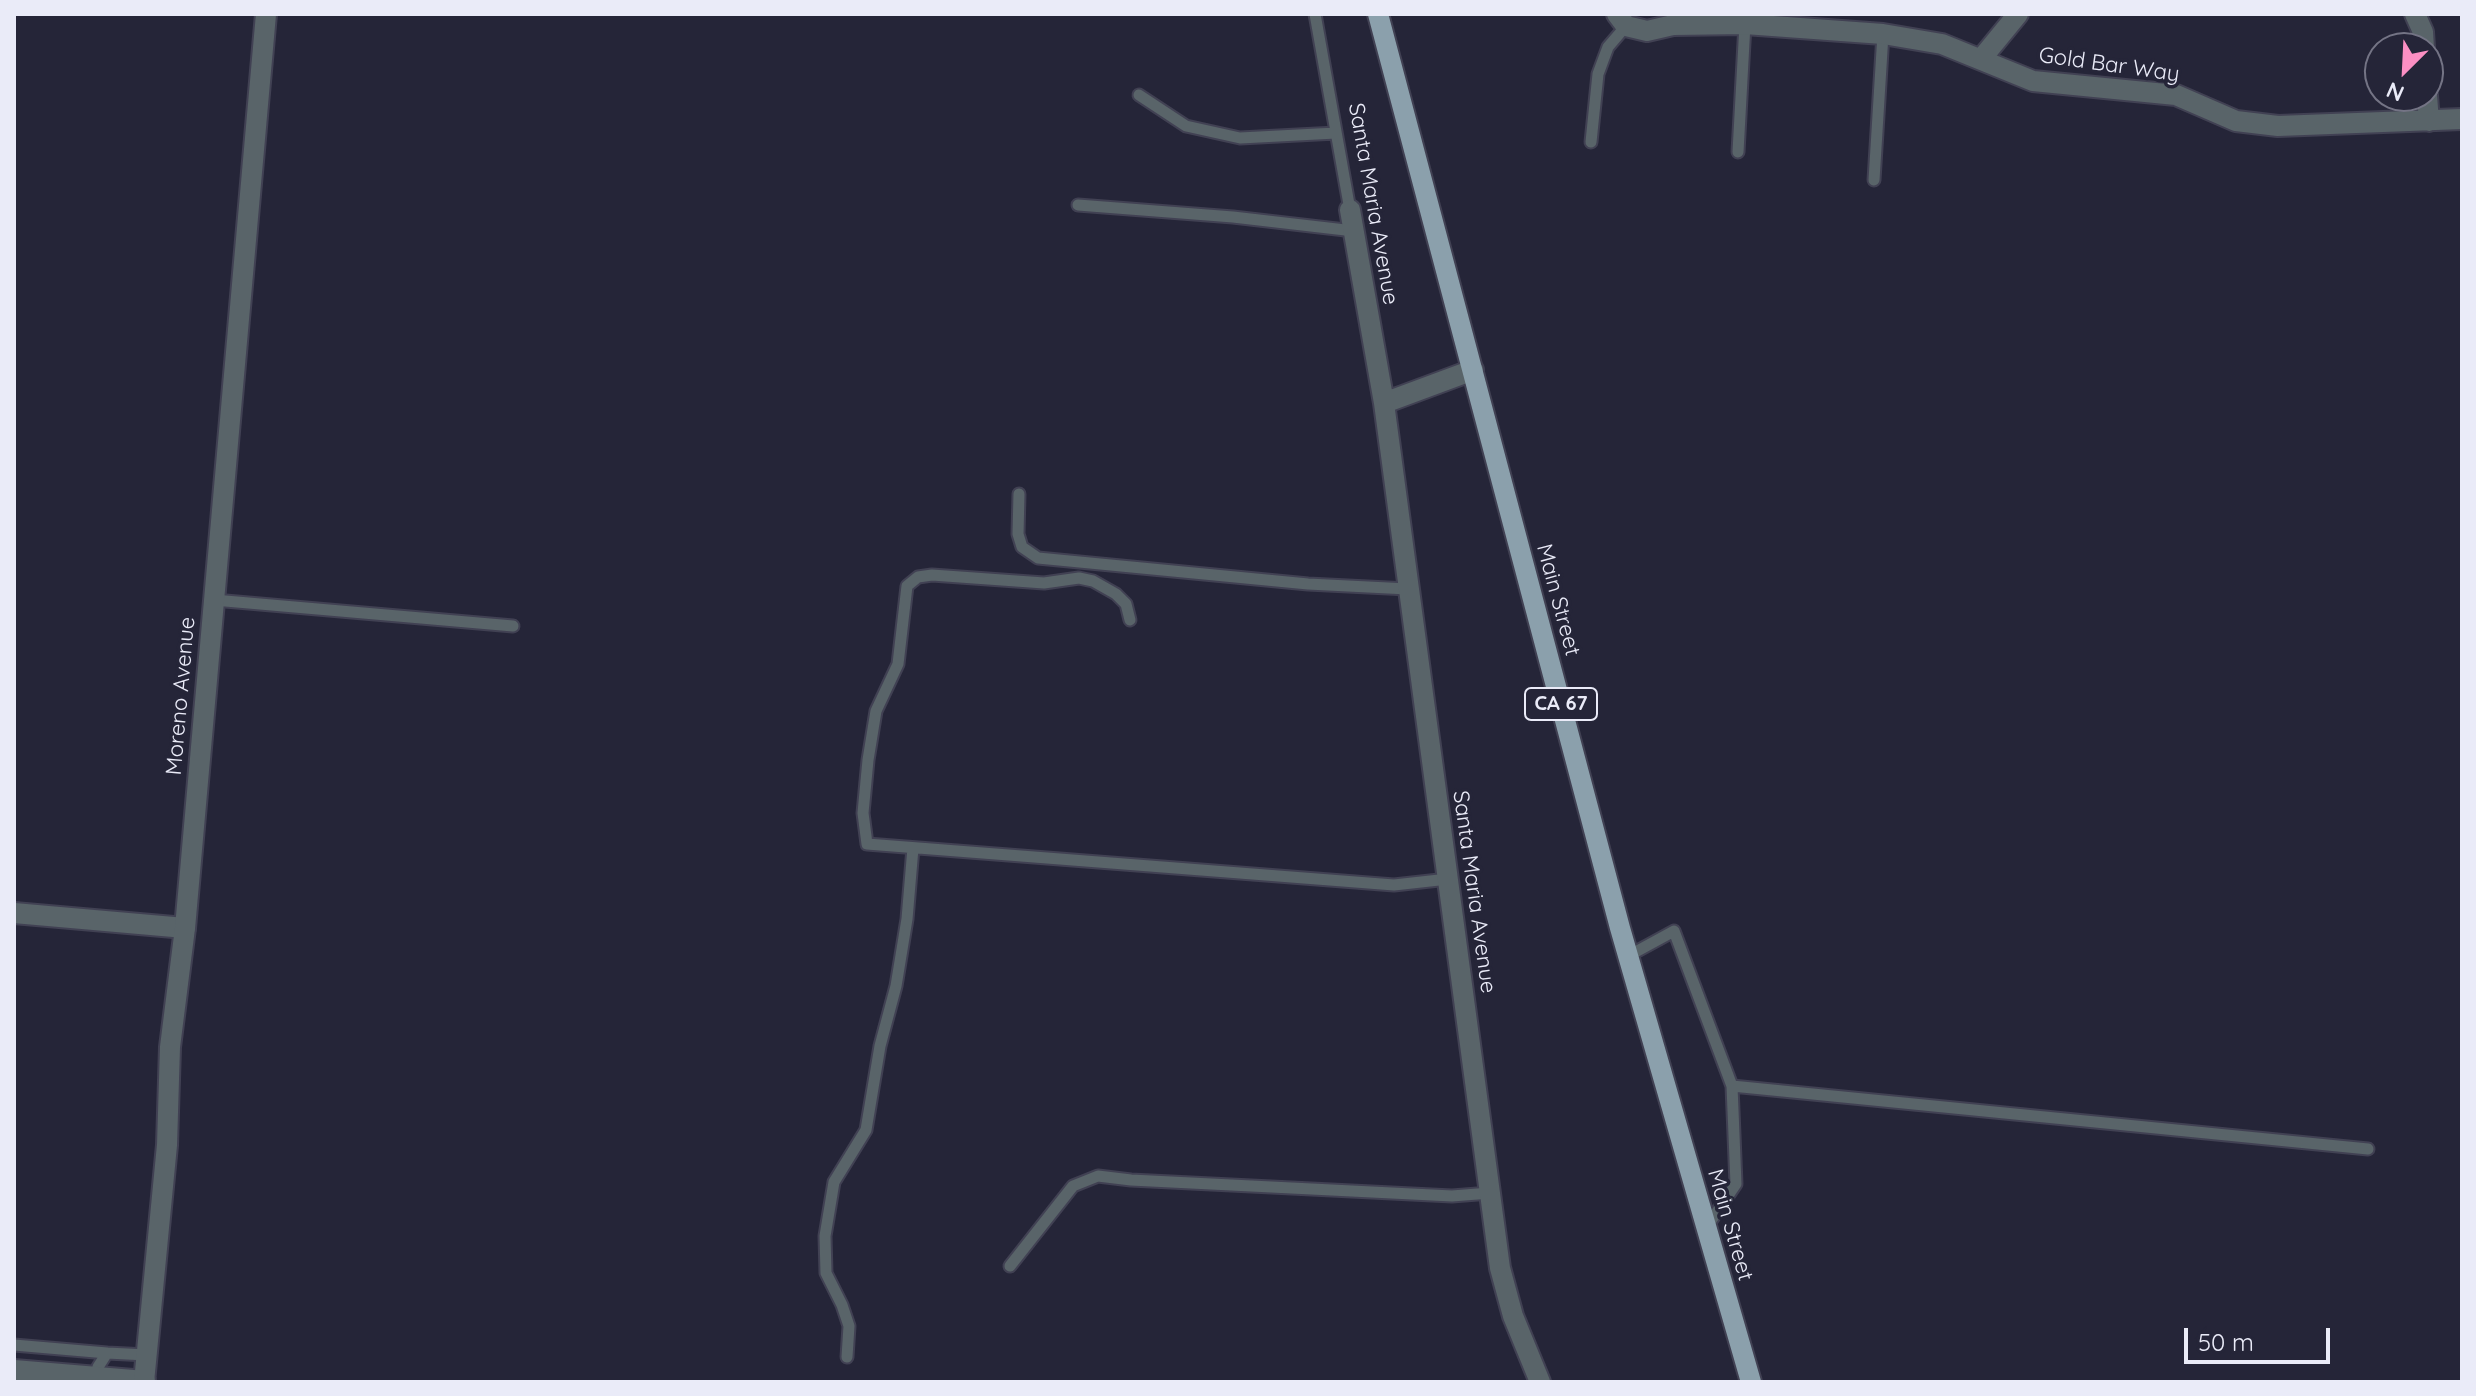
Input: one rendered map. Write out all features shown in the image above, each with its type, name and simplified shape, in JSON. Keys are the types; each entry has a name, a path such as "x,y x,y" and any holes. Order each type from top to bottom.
{"main road":[{"name":"Main Street","path":"1378,14 1620,928 1751,1382"}],"street":[{"name":"Moreno Avenue","path":"144,1381 167,1145 170,1047 185,928 266,14"},
{"path":"1982,58 2018,14"},
{"name":"Gold Bar Way","path":"1621,20 1647,31 1673,25 1745,24 1883,34 1942,44 2033,81 2176,95 2236,121 2278,126 2462,119"},
{"path":"2428,112 2429,121"},
{"name":"Santa Maria Avenue","path":"1350,210 1384,403 1500,1268 1513,1316 1540,1382"},
{"path":"1384,403 1473,370"},
{"path":"14,913 185,928"},
{"path":"14,1370 144,1381"}],"lane":[{"name":"Santa Maria Avenue","path":"1315,14 1350,210"},
{"path":"1591,142 1598,74 1621,20"},
{"path":"1738,152 1745,24"},
{"path":"1874,180 1883,34"},
{"path":"1139,95 1186,126 1240,138 1336,133"},
{"path":"1078,205 1233,217 1354,231"},
{"path":"1019,494 1018,534 1022,547 1038,558 1308,584 1408,589"},
{"path":"1130,620 1126,604 1116,594 1093,581 1079,578 1044,583 932,575 918,577 907,586 898,664 876,711 863,813 867,844 1394,885 1448,879"},
{"path":"214,600 513,626"},
{"path":"847,1357 849,1326 826,1273 825,1236 834,1182 843,1162 866,1130 880,1046 896,986 907,919 913,848"},
{"path":"1630,955 1674,931 1732,1086 1736,1184 1705,1229"},
{"path":"1732,1086 2368,1149"},
{"path":"1010,1266 1073,1186 1098,1176 1452,1196 1490,1193"},
{"path":"14,1345 147,1355"},
{"path":"96,1377 107,1353"}]}
